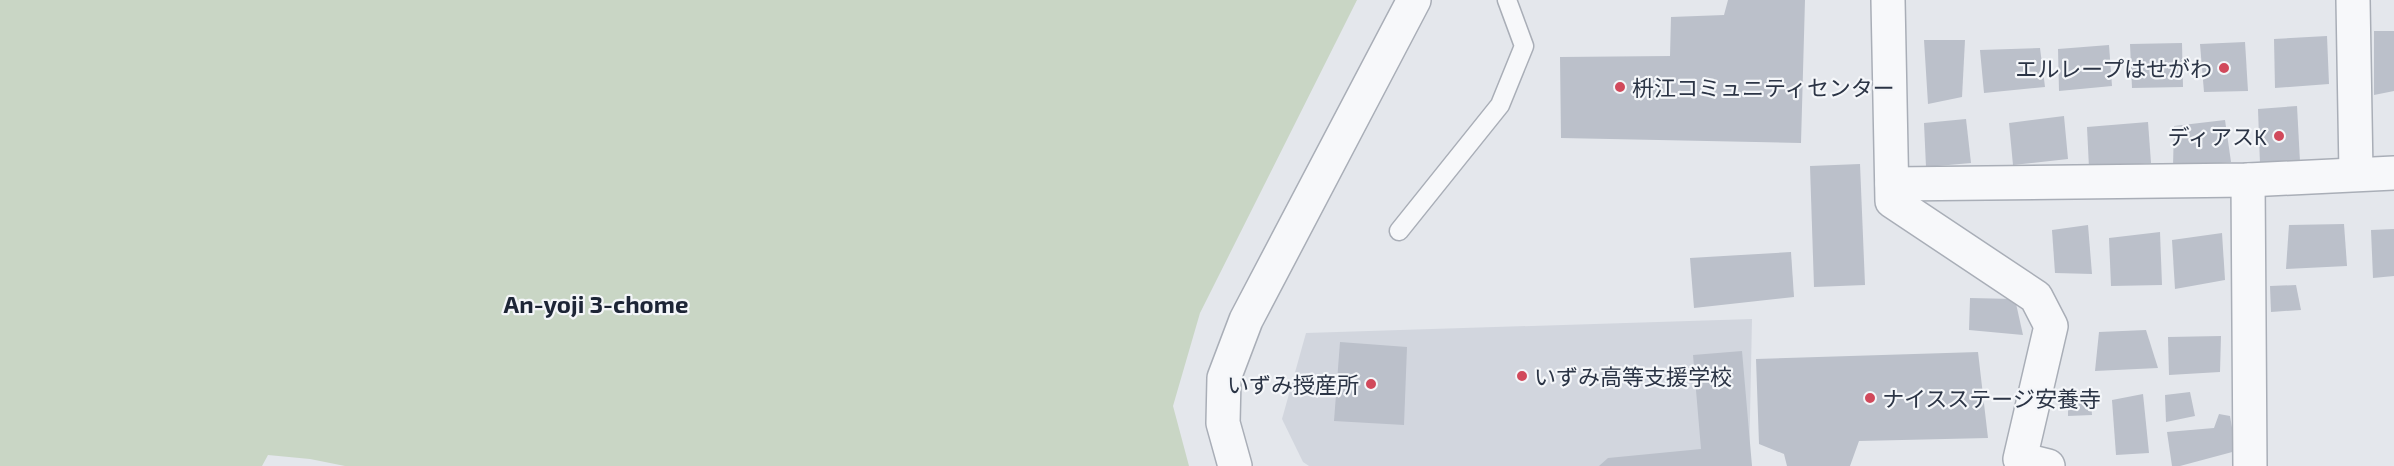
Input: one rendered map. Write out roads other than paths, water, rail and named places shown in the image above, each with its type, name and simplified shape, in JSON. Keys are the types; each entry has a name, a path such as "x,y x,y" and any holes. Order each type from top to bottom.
{"street":[{"path":"1235,466 1223,423 1224,378 1246,320 1414,0"},
{"path":"1888,0 1892,201 2037,297 2051,326 2020,459 2048,466"},
{"path":"2353,0 2356,173"},
{"path":"1892,184 2248,180 2356,173 2394,173"},
{"path":"2248,180 2250,466"}],"lane":[{"path":"1399,231 1500,105 1524,46 1507,0"}],"place":[{"name":"エルレープはせがわ","path":"2224,68"},
{"name":"枡江コミュニティセンター","path":"1620,87"},
{"name":"ディアスK","path":"2279,136"},
{"name":"いずみ高等支援学校","path":"1522,376"},
{"name":"いずみ授産所","path":"1371,384"},
{"name":"ナイスステージ安養寺","path":"1870,398"}],"district":[{"name":"An-yoji 3-chome","path":"596,303"}]}
